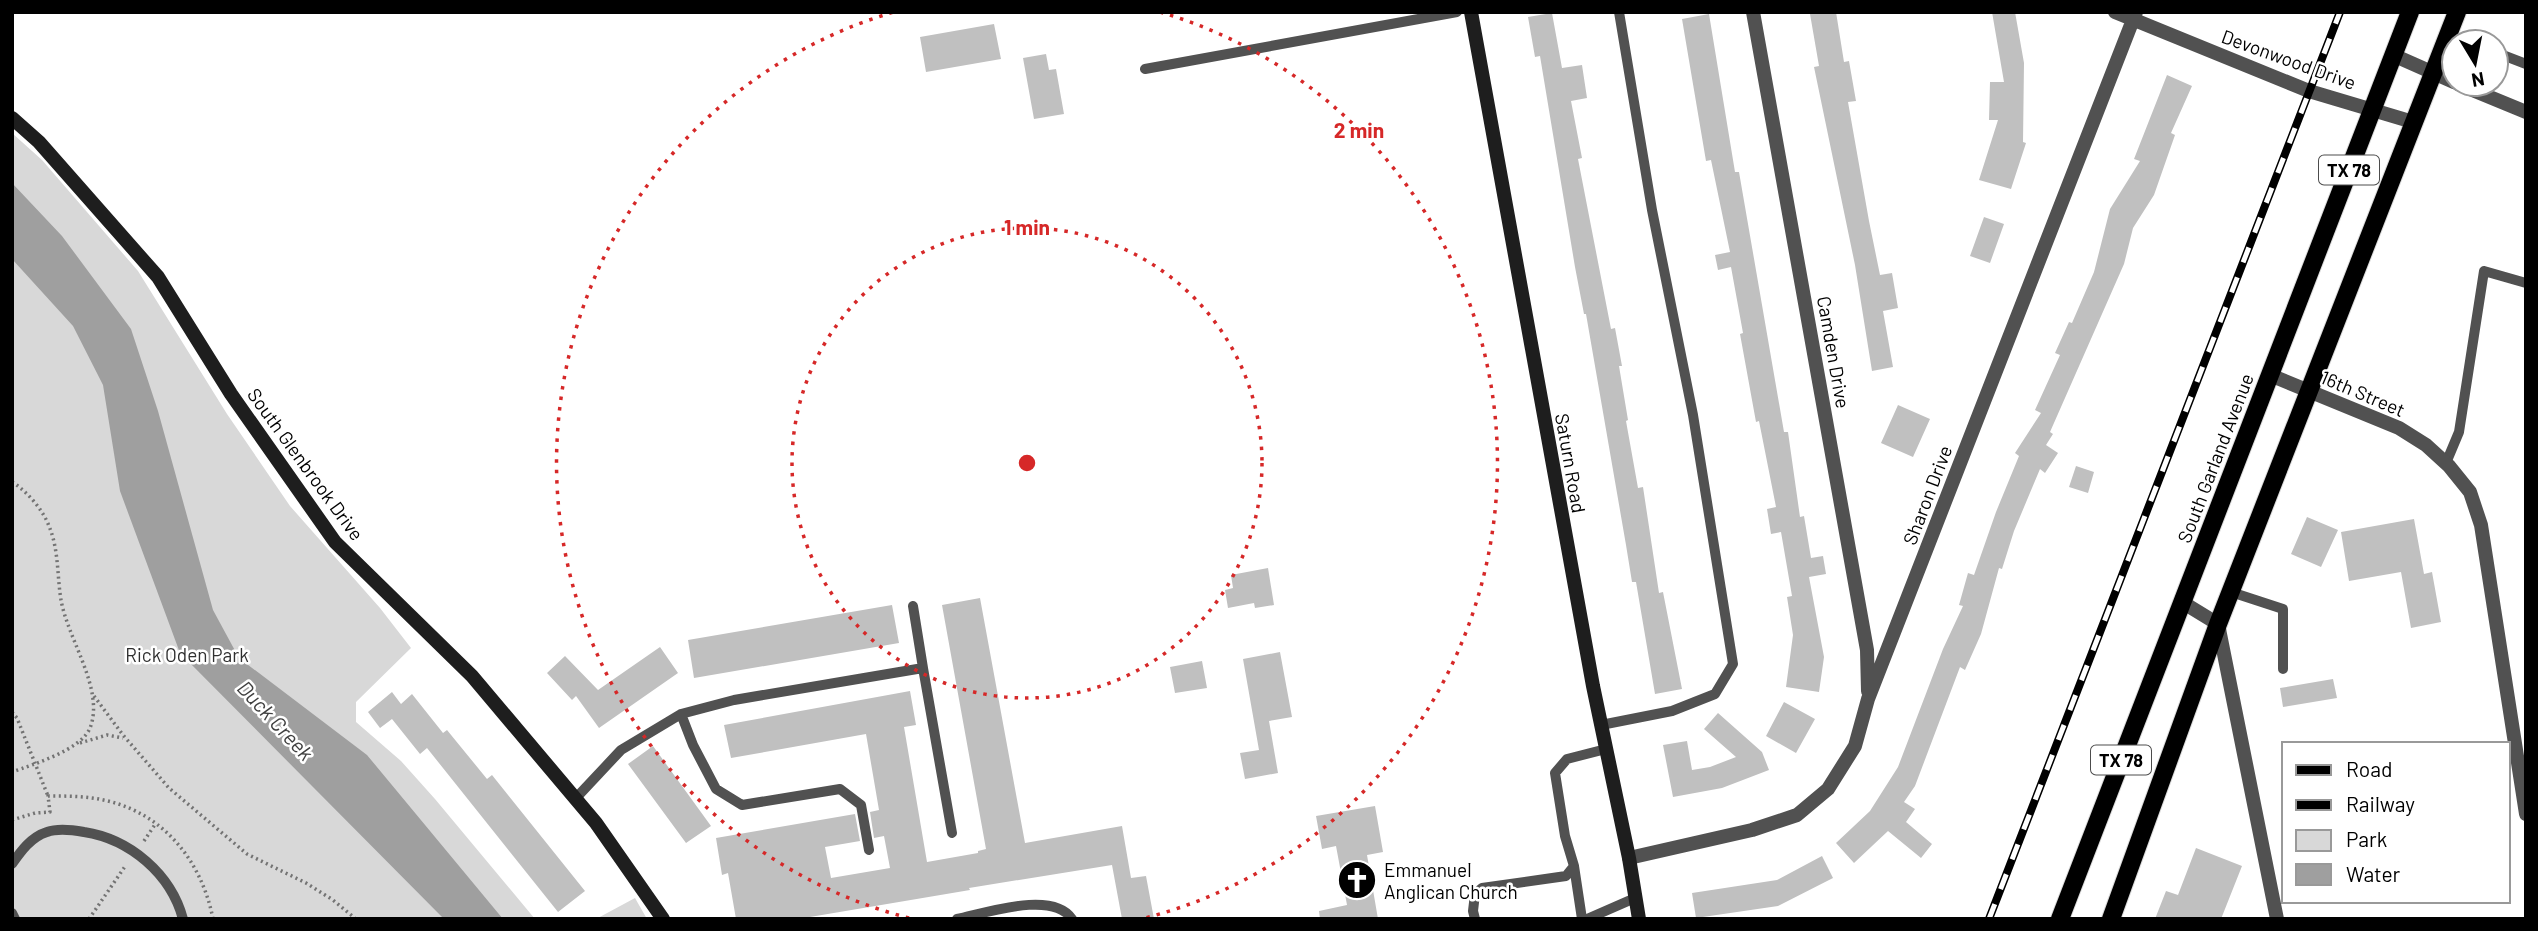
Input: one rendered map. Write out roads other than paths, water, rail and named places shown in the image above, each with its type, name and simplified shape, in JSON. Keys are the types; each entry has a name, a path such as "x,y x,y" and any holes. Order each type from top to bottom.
{"main road":[{"name":"South Garland Avenue","path":"2060,919 2410,12"},
{"name":"TX 78","path":"2111,919 2218,624 2457,12"}],"street":[{"name":"Saturn Road","path":"1471,12 1639,919"},
{"name":"Camden Drive","path":"1753,12 1867,650 1868,699"},
{"name":"Devonwood Drive","path":"2115,12 2134,16 2309,91 2413,122"},
{"name":"Sharon Drive","path":"1629,858 1752,830 1797,815 1828,789 1855,746 1868,699 2134,16"},
{"path":"2393,55 2440,77"},
{"path":"2499,98 2526,113"},
{"name":"South Glenbrook Drive","path":"12,118 39,142 158,277 231,394 335,542 472,676 596,823 663,919"},
{"name":"16th Street","path":"2270,375 2399,428 2446,463 2470,492 2481,525 2526,814"},
{"path":"2182,601 2218,624 2277,919"}],"lane":[{"path":"1145,69 1457,12"},
{"path":"1601,725 1672,711 1716,694 1733,664 1693,415 1652,210 1619,12"},
{"path":"2446,463 2459,432 2484,271 2526,283"},
{"path":"2231,592 2283,609 2283,669"},
{"path":"913,606 952,833"},
{"path":"576,798 621,750 681,714 734,700 923,668"},
{"path":"681,714 693,745 716,789 741,805 840,789 861,805 869,850"},
{"path":"1606,748 1567,759 1555,773 1565,836 1584,919 1635,898"},
{"path":"12,864 28,844 48,831 93,833 119,842 141,857 176,897 183,919"},
{"path":"1475,919 1475,894 1482,888 1566,876 1574,866"},
{"path":"957,919 1041,902 1067,911 1072,919"},
{"path":"12,913 15,919"}],"water":[{"name":"Duck Creek","path":"12,183 62,236 131,329 158,411 213,610 239,658 367,755 503,919 444,919 180,653 120,491 103,385 73,326 12,259"}],"railway":[{"path":"1989,919 2340,12"}],"place":[{"name":"Emmanuel Anglican Church","path":"1357,880"}],"park label":[{"name":"Rick Oden Park","path":"187,654"}]}
